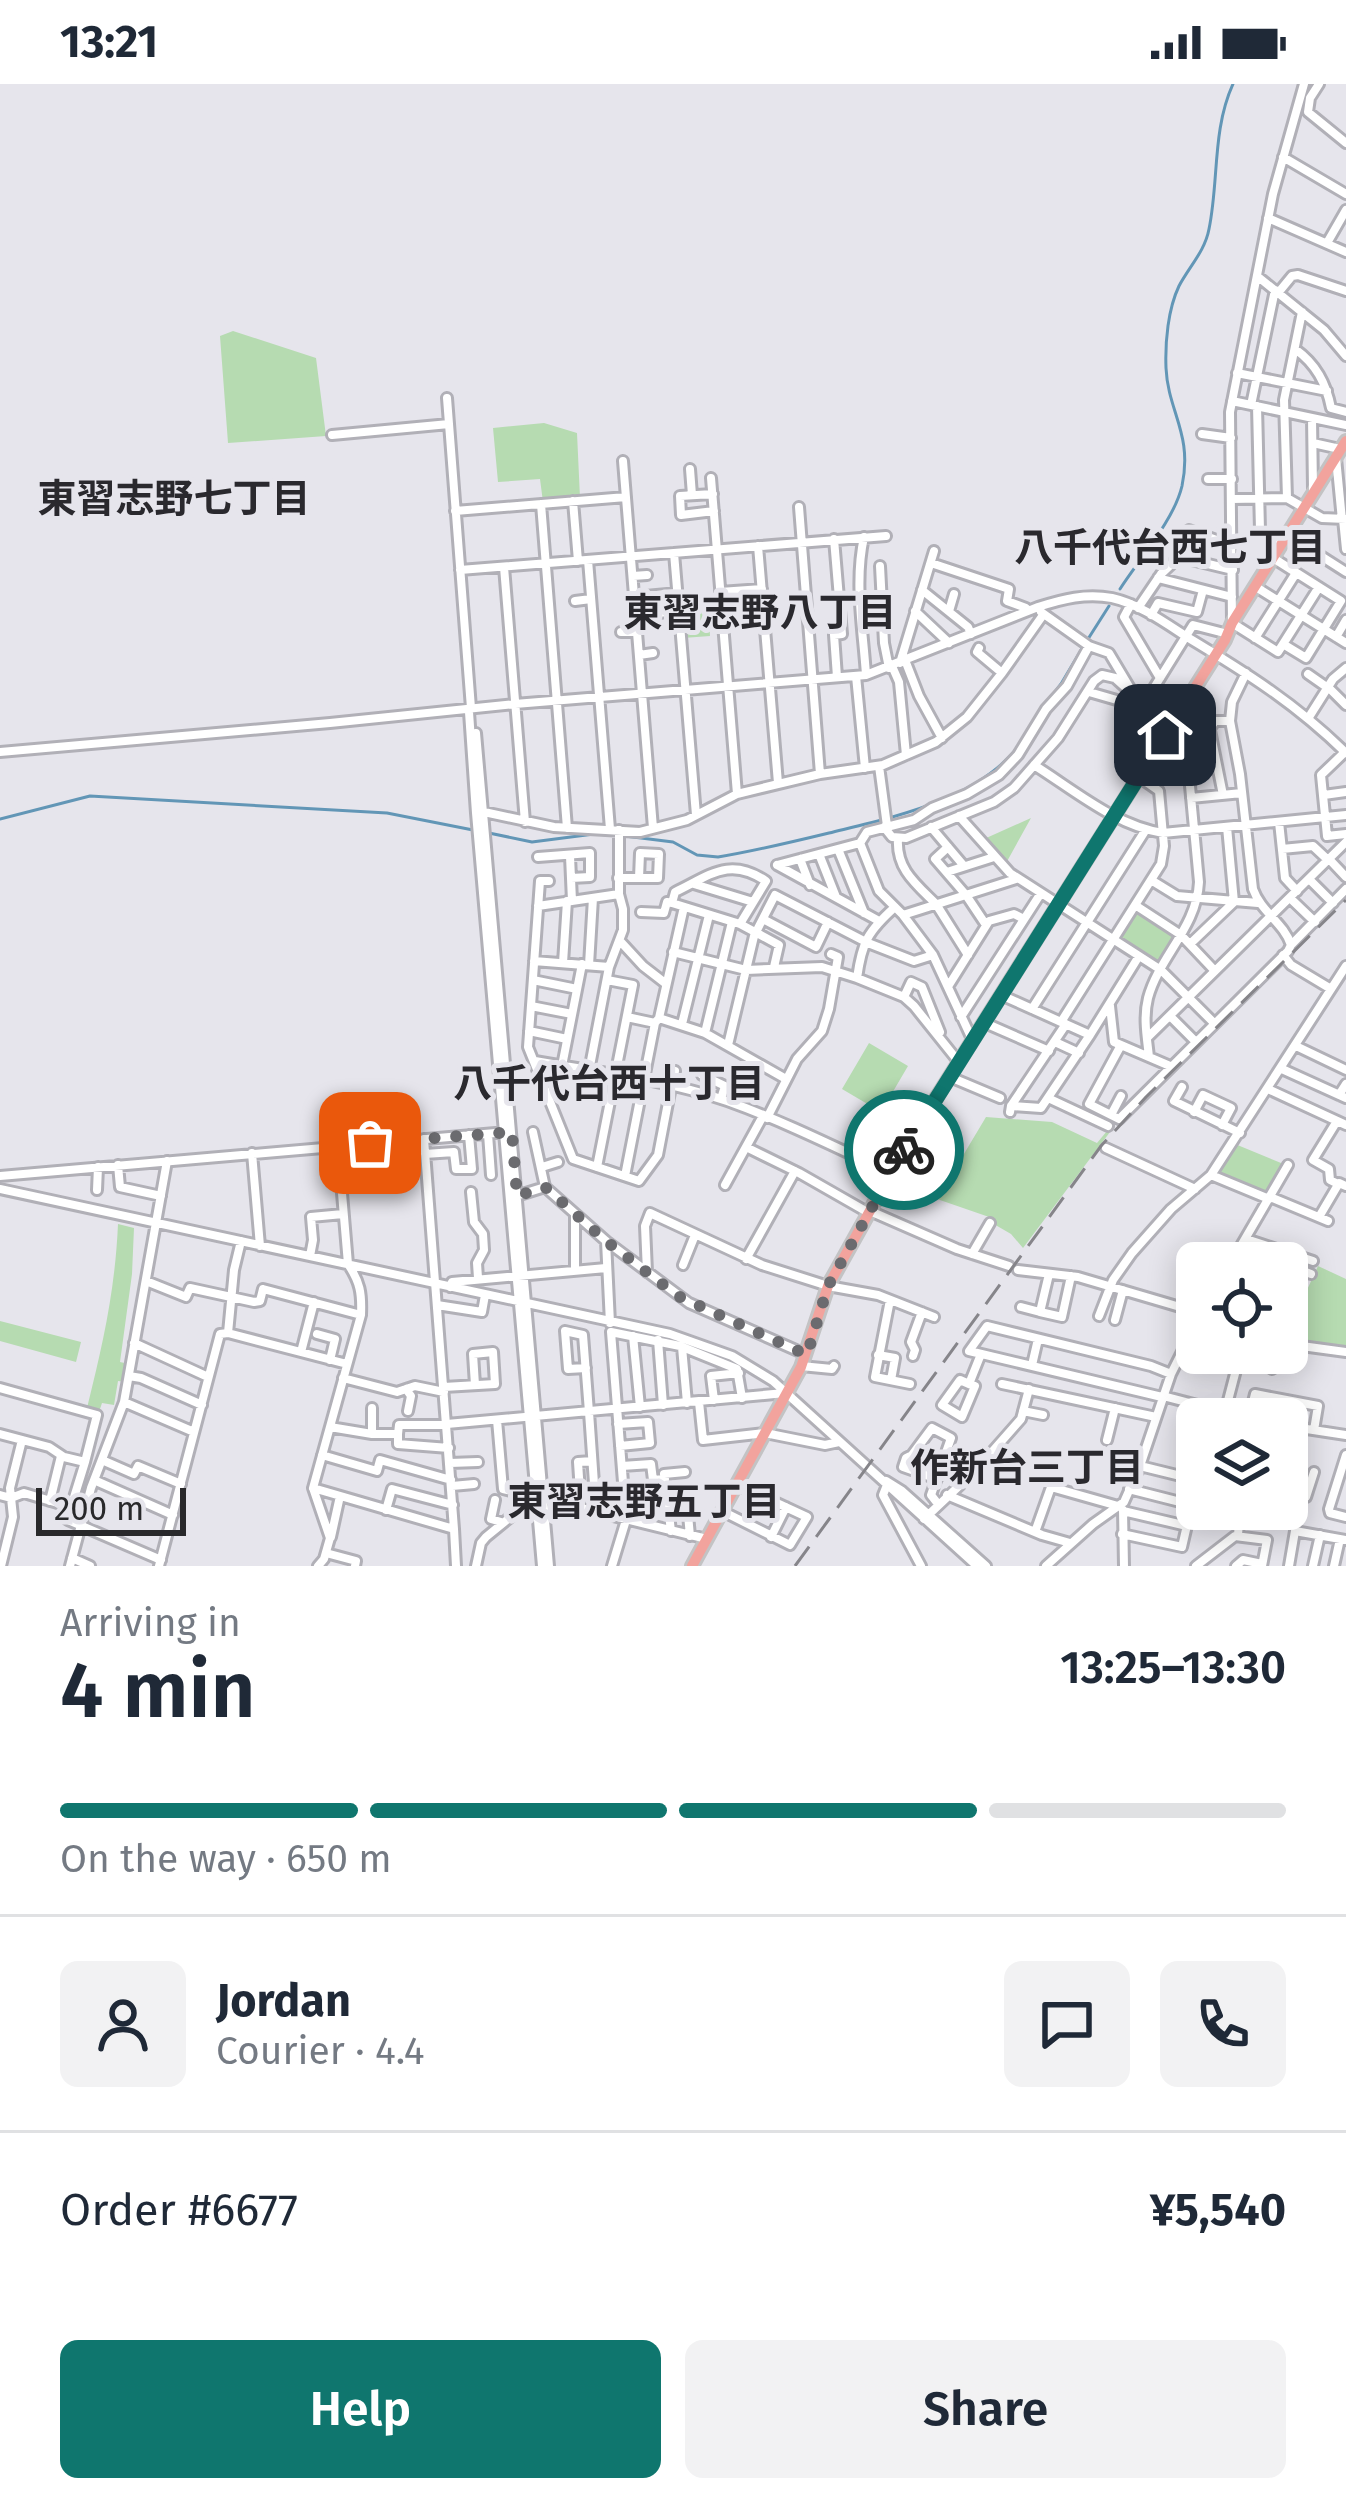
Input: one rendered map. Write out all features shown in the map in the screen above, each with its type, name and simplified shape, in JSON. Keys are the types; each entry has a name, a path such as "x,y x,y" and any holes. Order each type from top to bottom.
{"main road":[{"path":"692,1566 804,1360 828,1286 920,1122 1341,449"}],"street":[{"path":"1230,628 1232,401 1268,218 1304,84"},
{"path":"1319,84 1308,112 1346,142"},
{"path":"1283,157 1346,194"},
{"path":"1327,244 1346,210"},
{"path":"1268,218 1346,252"},
{"path":"1346,291 1298,275 1277,292 1254,406 1260,530 1346,572"},
{"path":"1257,276 1332,338 1346,356"},
{"path":"1287,498 1285,412 1302,312"},
{"path":"1294,349 1315,368 1331,409 1346,412"},
{"path":"1238,374 1327,391"},
{"path":"447,398 545,1566"},
{"path":"1232,401 1346,425"},
{"path":"1312,418 1314,494"},
{"path":"332,435 448,424"},
{"path":"1202,434 1231,438"},
{"path":"1312,443 1341,449 1346,549"},
{"path":"623,460 653,827"},
{"path":"690,469 692,495"},
{"path":"711,478 736,794"},
{"path":"1208,479 1232,479"},
{"path":"713,494 680,496 681,515 714,512"},
{"path":"455,512 626,497"},
{"path":"1232,499 1287,498 1322,518 1344,520"},
{"path":"573,501 591,599 624,919 609,967 589,1071"},
{"path":"541,504 567,828"},
{"path":"799,507 820,774"},
{"path":"1160,678 1124,617 1179,557 1189,530 1233,546"},
{"path":"460,570 886,536"},
{"path":"864,537 859,596 865,768"},
{"path":"834,539 842,634 834,635 837,677"},
{"path":"758,546 778,783"},
{"path":"896,664 934,551"},
{"path":"674,553 696,815"},
{"path":"1179,557 1233,570"},
{"path":"1273,558 1341,601 1306,658 1283,644"},
{"path":"931,563 1009,589 1007,601 1026,612"},
{"path":"880,566 880,594 899,682 906,755"},
{"path":"504,567 525,822"},
{"path":"1255,638 1296,573"},
{"path":"633,576 647,575"},
{"path":"1158,578 1233,597"},
{"path":"1256,586 1346,643"},
{"path":"1088,692 1133,705 1138,702 1160,678 1193,625 1230,628 1278,652 1319,587"},
{"path":"720,592 762,589"},
{"path":"922,590 971,634"},
{"path":"1151,615 1158,603 1197,612 1203,590"},
{"path":"634,597 678,593"},
{"path":"859,596 880,594"},
{"path":"949,611 954,595"},
{"path":"0,752 861,675 1075,597 1114,599 1151,615 1246,673 1309,717 1346,752 1321,776 1327,836 1345,842 1147,1038"},
{"path":"575,601 591,599"},
{"path":"636,615 679,610"},
{"path":"915,611 949,643"},
{"path":"1041,611 1086,644 1109,653 1149,720 1197,750"},
{"path":"481,812 567,828 640,832 696,815 736,794 879,766 942,738 967,717 1003,674 1041,611"},
{"path":"581,621 593,620"},
{"path":"1336,637 1346,620"},
{"path":"1168,625 1179,648"},
{"path":"620,632 638,632"},
{"path":"879,921 777,865 860,843 867,832 885,823 914,820 999,775 1066,686 1086,644"},
{"path":"627,647 653,653"},
{"path":"980,648 977,652 1003,674"},
{"path":"896,664 942,738"},
{"path":"1309,717 1346,668"},
{"path":"1246,673 1232,702 1230,721 1253,889 1258,903 1291,944"},
{"path":"879,766 887,833 898,839 1004,796 1058,738 1098,677 1107,674 1138,702"},
{"path":"1308,674 1346,705"},
{"path":"1187,764 1215,721 1230,721"},
{"path":"1210,730 1223,795"},
{"path":"1149,1057 1148,999 1198,898 1186,743"},
{"path":"851,748 863,747"},
{"path":"1034,765 1145,831 1346,815"},
{"path":"1139,777 1159,791 1163,856 1011,1109 1041,1108 1139,956"},
{"path":"1191,798 1243,793"},
{"path":"1323,795 1346,793"},
{"path":"958,816 1018,879 1161,970 1214,1023"},
{"path":"1280,822 1285,878 1315,922"},
{"path":"931,827 964,866"},
{"path":"1227,827 1234,902"},
{"path":"1032,1009 1145,831"},
{"path":"898,839 897,853 905,873 936,904 968,956"},
{"path":"860,843 879,891 933,955 972,1040"},
{"path":"1282,849 1313,846 1346,877"},
{"path":"947,848 935,859 987,927"},
{"path":"838,849 864,913"},
{"path":"538,857 590,853 590,877 571,878"},
{"path":"819,854 837,899"},
{"path":"562,963 570,856"},
{"path":"947,872 994,857"},
{"path":"800,859 811,886"},
{"path":"672,903 675,892 721,869 752,872 766,881 736,923 705,1033"},
{"path":"618,878 639,878"},
{"path":"903,914 1018,879"},
{"path":"1309,879 1333,903"},
{"path":"1151,880 1177,896 1258,903"},
{"path":"549,881 540,881 528,1047 573,1159 639,1181 658,1155 675,1071"},
{"path":"692,884 753,902"},
{"path":"1121,1045 1089,1104 1119,1119 1346,889"},
{"path":"962,1017 1041,893"},
{"path":"538,906 619,894"},
{"path":"728,1045 755,932 775,895 914,962 933,955"},
{"path":"562,1066 585,965 593,898"},
{"path":"641,912 664,913 667,902 736,923 779,945 774,967"},
{"path":"1190,944 1234,902"},
{"path":"1135,905 1181,935 1216,970"},
{"path":"625,1176 683,907"},
{"path":"857,978 865,941 895,907"},
{"path":"949,986 989,921 1014,914 1024,920"},
{"path":"682,1024 709,915"},
{"path":"763,919 816,947 828,922"},
{"path":"620,940 665,983"},
{"path":"673,952 746,970 835,970 857,978 904,998 958,1060"},
{"path":"1003,953 1020,963"},
{"path":"725,1185 797,1059 822,1031 838,957 831,954"},
{"path":"1283,955 1331,989"},
{"path":"535,961 609,967"},
{"path":"1099,1316 1110,1286 1150,1231 1211,1175 1346,966"},
{"path":"533,980 577,989"},
{"path":"597,1167 634,985 607,980"},
{"path":"904,998 911,982 922,987 943,1040"},
{"path":"1000,995 1090,1035"},
{"path":"1109,1004 1114,1042 1170,1066"},
{"path":"531,1006 572,1014"},
{"path":"626,1016 682,1024 705,1033 786,1079"},
{"path":"1170,1016 1196,1042"},
{"path":"983,1022 1079,1053"},
{"path":"530,1031 567,1039"},
{"path":"1296,1046 1346,1070"},
{"path":"533,1061 721,1100 892,1173"},
{"path":"1282,1069 1342,1096 1346,1084"},
{"path":"702,1076 725,1086 721,1100"},
{"path":"949,1076 1000,1098"},
{"path":"1182,1087 1174,1101 1240,1133"},
{"path":"1211,1175 1324,1219 1342,1185 1330,1180 1328,1168 1313,1160 1342,1123 1268,1089"},
{"path":"1194,1112 1203,1095 1231,1108 1222,1125"},
{"path":"1111,1115 1121,1096"},
{"path":"1048,1098 1108,1126"},
{"path":"920,1122 950,1137"},
{"path":"0,1176 507,1132"},
{"path":"533,1132 545,1187 647,1273 689,1303 804,1360 834,1366"},
{"path":"488,1134 491,1174"},
{"path":"425,1154 454,1152 455,1169 472,1168 469,1135"},
{"path":"424,1139 456,1566"},
{"path":"330,1538 313,1488 361,1315 362,1292 347,1264 338,1146"},
{"path":"748,1148 869,1212 972,1254 1176,1306"},
{"path":"1106,1148 1195,1189"},
{"path":"252,1154 260,1246"},
{"path":"90,1566 71,1562 94,1480 124,1402 167,1161"},
{"path":"542,1167 558,1162"},
{"path":"1244,1242 1288,1165"},
{"path":"118,1166 120,1187 160,1196"},
{"path":"97,1190 98,1167"},
{"path":"746,1259 795,1172"},
{"path":"513,1197 545,1187"},
{"path":"0,1189 670,1334 732,1356 787,1393 986,1566"},
{"path":"471,1192 474,1222 483,1234 478,1278"},
{"path":"647,1273 645,1226 650,1213 746,1259 934,1317"},
{"path":"310,1256 311,1217 343,1214"},
{"path":"575,1214 575,1270"},
{"path":"972,1254 990,1223"},
{"path":"682,1265 695,1235"},
{"path":"1246,1239 1255,1242"},
{"path":"228,1333 241,1241"},
{"path":"606,1241 610,1323"},
{"path":"1308,1259 1313,1261"},
{"path":"450,1287 452,1282 478,1278 607,1268"},
{"path":"1308,1273 1312,1274"},
{"path":"1040,1312 1049,1274"},
{"path":"1021,1307 1062,1318 1071,1276"},
{"path":"146,1281 186,1297 190,1288 254,1302 260,1301 263,1289 361,1315"},
{"path":"1115,1320 1123,1290"},
{"path":"437,1305 482,1312 485,1295"},
{"path":"890,1300 875,1377 910,1384"},
{"path":"301,1352 314,1302"},
{"path":"913,1356 911,1342 922,1312"},
{"path":"1171,1374 987,1326 969,1351 1176,1400"},
{"path":"586,1368 568,1369 565,1331 583,1335 586,1368 596,1512"},
{"path":"616,1565 626,1520 611,1332 682,1347 737,1369 742,1398"},
{"path":"0,1388 97,1415 68,1520 160,1563 220,1334 347,1364"},
{"path":"317,1334 335,1339 330,1360"},
{"path":"633,1336 640,1407"},
{"path":"1032,1365 1038,1339"},
{"path":"658,1340 663,1405"},
{"path":"134,1343 209,1378"},
{"path":"682,1347 687,1403"},
{"path":"1308,1347 1346,1352"},
{"path":"343,1378 397,1392 415,1386 444,1389 495,1384 493,1352 473,1354 475,1385"},
{"path":"969,1384 981,1354"},
{"path":"878,1355 895,1358 891,1380"},
{"path":"1046,1566 1121,1506 1176,1364"},
{"path":"714,1401 711,1376 739,1373"},
{"path":"129,1376 202,1405"},
{"path":"960,1380 969,1384 976,1386 962,1417 942,1405 960,1380"},
{"path":"1003,1384 1156,1417"},
{"path":"406,1389 411,1396 408,1411"},
{"path":"926,1517 1021,1419 1029,1389"},
{"path":"449,1448 398,1444 398,1425 447,1425 787,1393"},
{"path":"124,1402 194,1432"},
{"path":"699,1402 703,1440 765,1433 825,1445 839,1442"},
{"path":"1308,1404 1318,1406 1314,1430"},
{"path":"372,1408 372,1434"},
{"path":"1107,1440 1115,1408"},
{"path":"1023,1411 1043,1415"},
{"path":"497,1420 503,1489 707,1539"},
{"path":"618,1424 648,1422 650,1443 620,1447"},
{"path":"330,1427 398,1434"},
{"path":"937,1479 903,1467 932,1427 951,1438 937,1479 931,1496 938,1504"},
{"path":"1308,1429 1346,1435"},
{"path":"0,1434 85,1462"},
{"path":"1,1566 13,1521 5,1496 22,1440"},
{"path":"50,1501 62,1455"},
{"path":"322,1455 377,1471 380,1460 452,1483 474,1484"},
{"path":"1346,1455 1329,1509 1346,1517"},
{"path":"102,1460 134,1474 137,1466 181,1484"},
{"path":"581,1508 578,1462 592,1461"},
{"path":"450,1463 478,1462"},
{"path":"622,1466 651,1464 653,1480 664,1479"},
{"path":"1140,1466 1176,1475"},
{"path":"670,1531 664,1474 685,1472"},
{"path":"1308,1491 1314,1472"},
{"path":"94,1480 172,1514"},
{"path":"871,1485 883,1480"},
{"path":"883,1480 883,1495 921,1566"},
{"path":"722,1511 790,1545 807,1517 736,1484"},
{"path":"1035,1532 1051,1487 1176,1523"},
{"path":"313,1488 454,1529"},
{"path":"386,1510 392,1489 453,1505"},
{"path":"1130,1490 1176,1500"},
{"path":"5,1496 24,1493 71,1507"},
{"path":"947,1495 1071,1544"},
{"path":"318,1566 340,1496"},
{"path":"476,1566 481,1543 502,1522 540,1498"},
{"path":"495,1500 490,1519 502,1522"},
{"path":"669,1506 687,1504 690,1535"},
{"path":"1121,1506 1124,1566"},
{"path":"771,1537 786,1508"},
{"path":"926,1517 977,1566"},
{"path":"0,1518 13,1521"},
{"path":"1122,1534 1182,1547 1186,1530"},
{"path":"1196,1566 1238,1530"},
{"path":"1289,1566 1295,1531 1343,1539 1334,1566"},
{"path":"1236,1566 1243,1560 1262,1565 1267,1540 1238,1534"},
{"path":"1313,1566 1319,1535"},
{"path":"326,1552 356,1561 355,1566"}],"green space":[{"path":"233,331 316,358 326,436 228,443 220,336"},
{"path":"544,423 577,433 580,498 543,502 540,479 498,482 493,428"},
{"path":"719,606 720,617 709,618 710,636 683,638 681,609"},
{"path":"1031,818 1005,865 984,839"},
{"path":"1135,909 1178,935 1159,965 1119,940"},
{"path":"869,1043 908,1066 881,1112 842,1089"},
{"path":"986,1117 1052,1122 1097,1143 1119,1120 1023,1248 992,1218 937,1199"},
{"path":"879,1132 903,1146 889,1169 865,1158"},
{"path":"1235,1144 1286,1165 1269,1195 1216,1173"},
{"path":"118,1224 134,1228 120,1362 129,1364 126,1382 118,1381 114,1405 102,1403 99,1412 87,1408 107,1317"},
{"path":"1318,1266 1346,1279 1346,1348 1308,1344 1308,1288"},
{"path":"0,1321 81,1342 76,1362 0,1341"}],"waterway":[{"path":"1120,589 1164,525 1182,486 1182,437 1166,368 1168,326 1179,286 1207,237 1222,119 1233,84"},
{"path":"1088,639 1109,606"},
{"path":"1042,709 1083,647"},
{"path":"489,833 532,842 594,834 625,836 673,842 697,855 718,857 854,827 934,803 983,778 1022,742"},
{"path":"0,819 90,796 387,813 473,830"}],"railway":[{"path":"795,1566 1101,1146 1346,900"}],"way so far":[{"path":"370,1143 512,1132 517,1196 545,1187 678,1296 807,1355 828,1286 904,1150"}],"district":[{"name":"東習志野七丁目","path":"174,498"},
{"name":"八千代台西七丁目","path":"1170,547"},
{"name":"東習志野八丁目","path":"760,612"},
{"name":"八千代台西十丁目","path":"609,1083"},
{"name":"作新台三丁目","path":"1027,1467"},
{"name":"東習志野五丁目","path":"644,1501"}],"route":[{"path":"904,1150 1165,735"}]}
